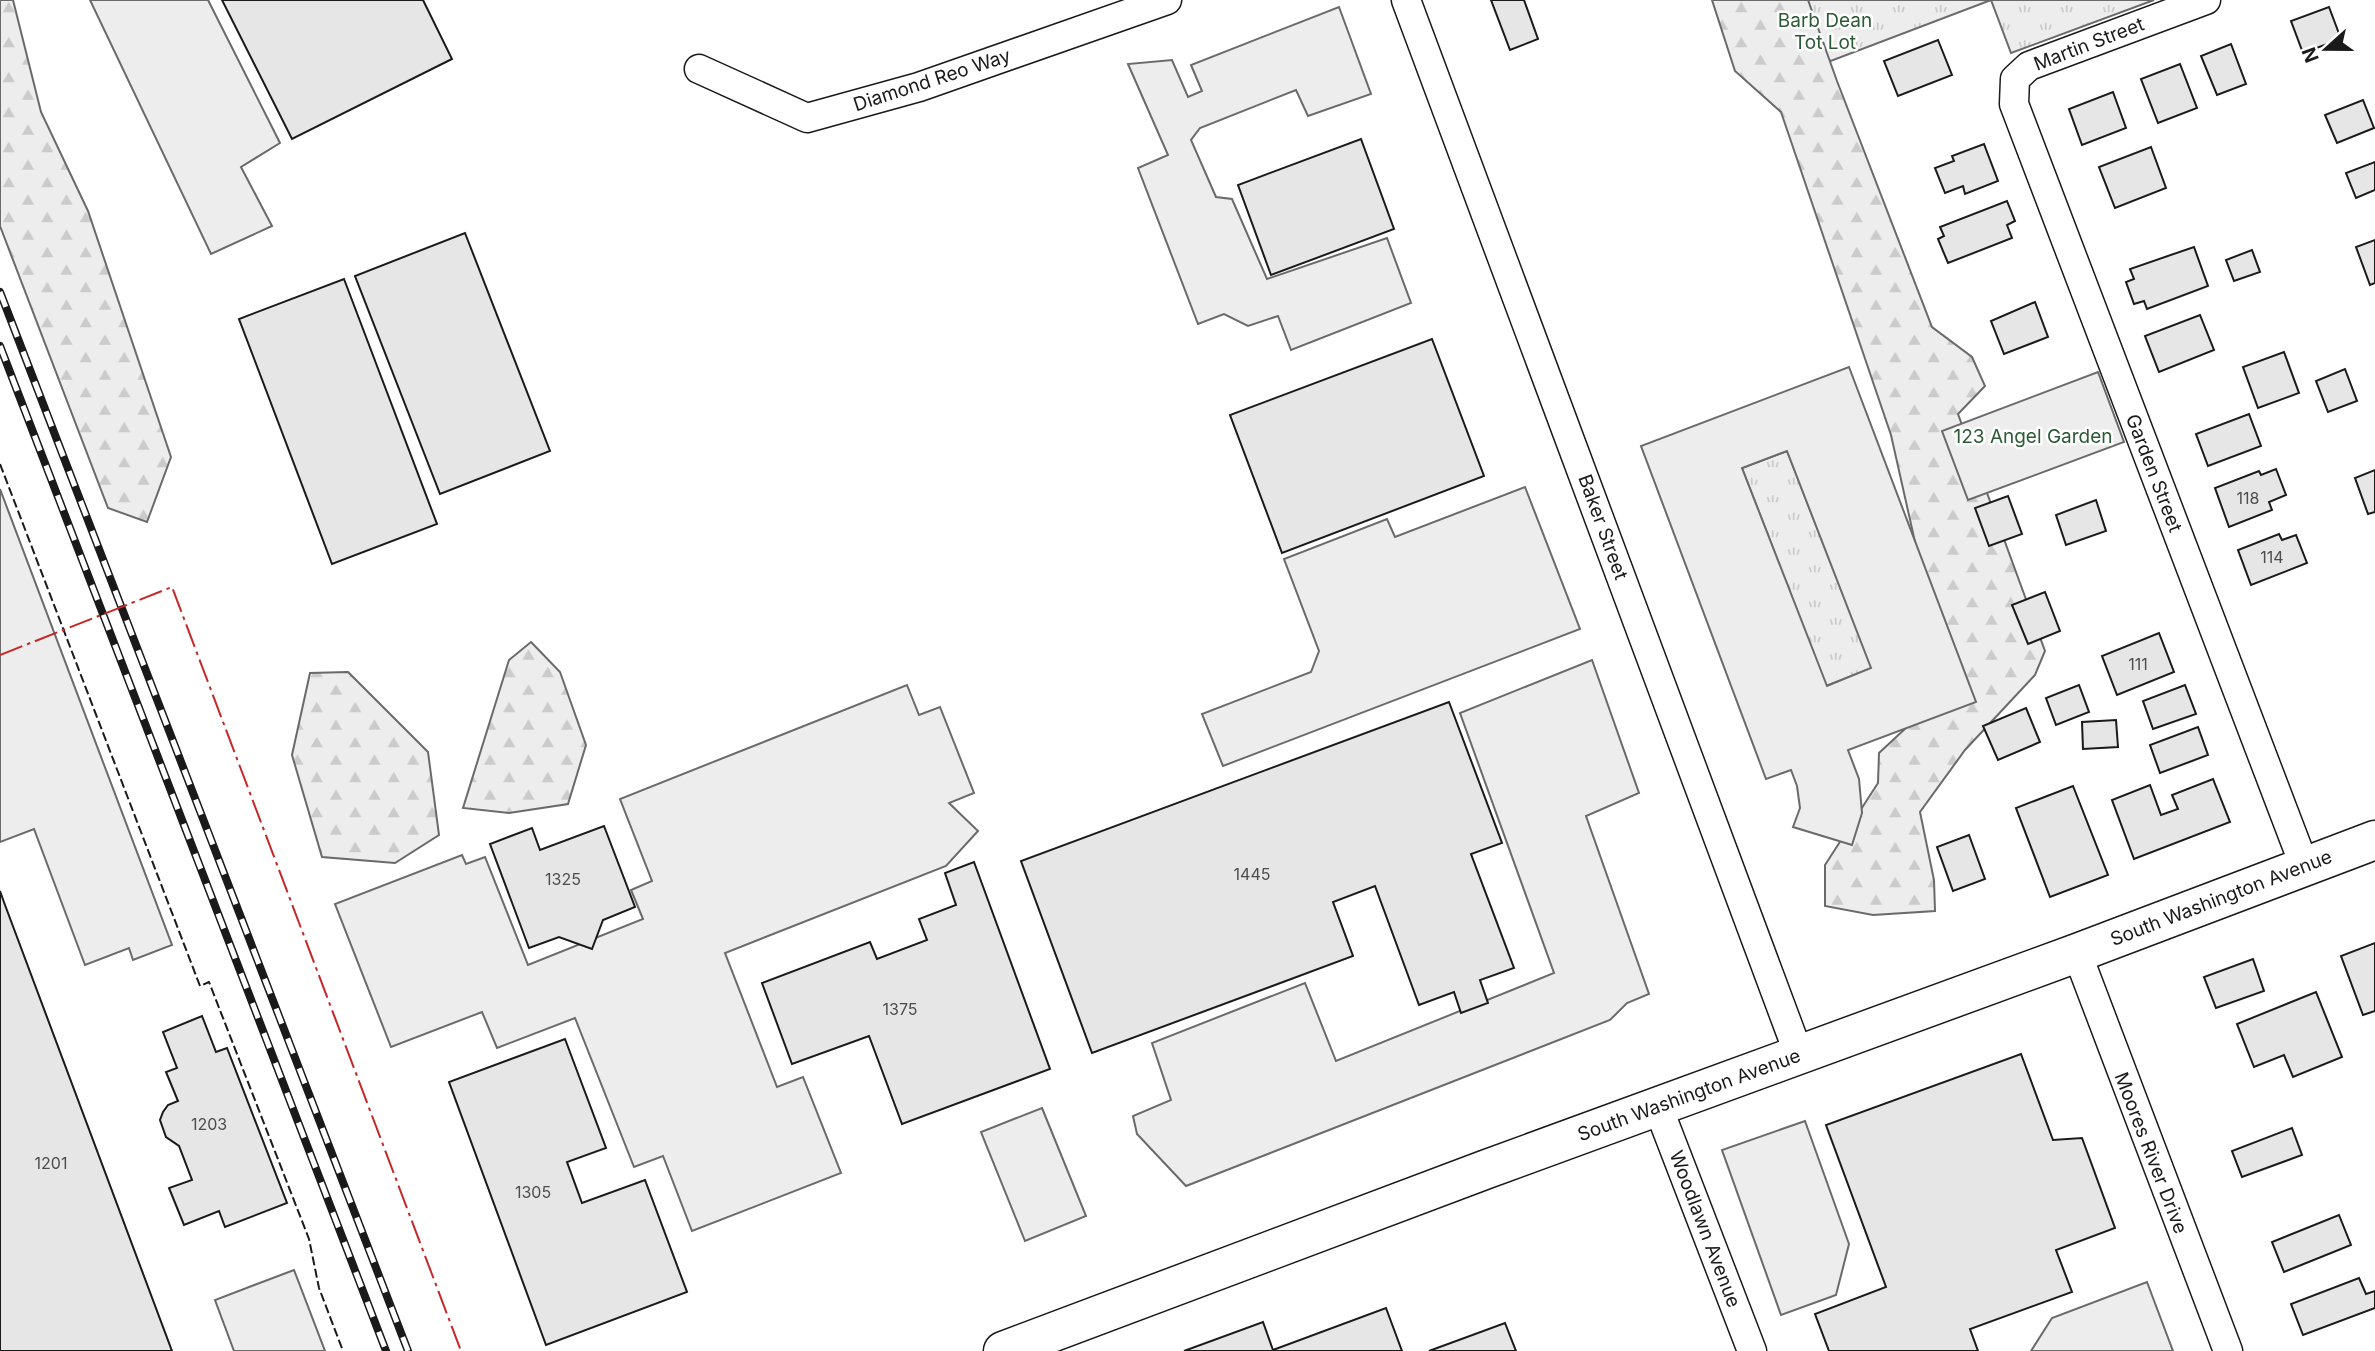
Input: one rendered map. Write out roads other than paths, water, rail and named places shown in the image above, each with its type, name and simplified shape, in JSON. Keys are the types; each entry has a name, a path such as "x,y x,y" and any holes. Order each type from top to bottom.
{"street":[{"name":"Diamond Reo Way","path":"699,69 807,118 919,87 1167,0"},
{"name":"Baker Street","path":"1406,0 1799,1055"},
{"name":"Martin Street","path":"2015,79 2029,66 2206,0"},
{"name":"Garden Street","path":"2015,79 2014,104 2304,865"},
{"name":"South Washington Avenue","path":"1012,1349 1476,1173 2077,953 2375,840"},
{"name":"Moores River Drive","path":"2077,953 2228,1351"},
{"name":"Woodlawn Avenue","path":"1658,1107 1752,1351"}],"railway":[{"path":"0,292 408,1351"},
{"path":"0,346 386,1351"}],"park label":[{"name":"Barb Dean Tot Lot","path":"1825,31"},
{"name":"123 Angel Garden","path":"2033,436"}]}
